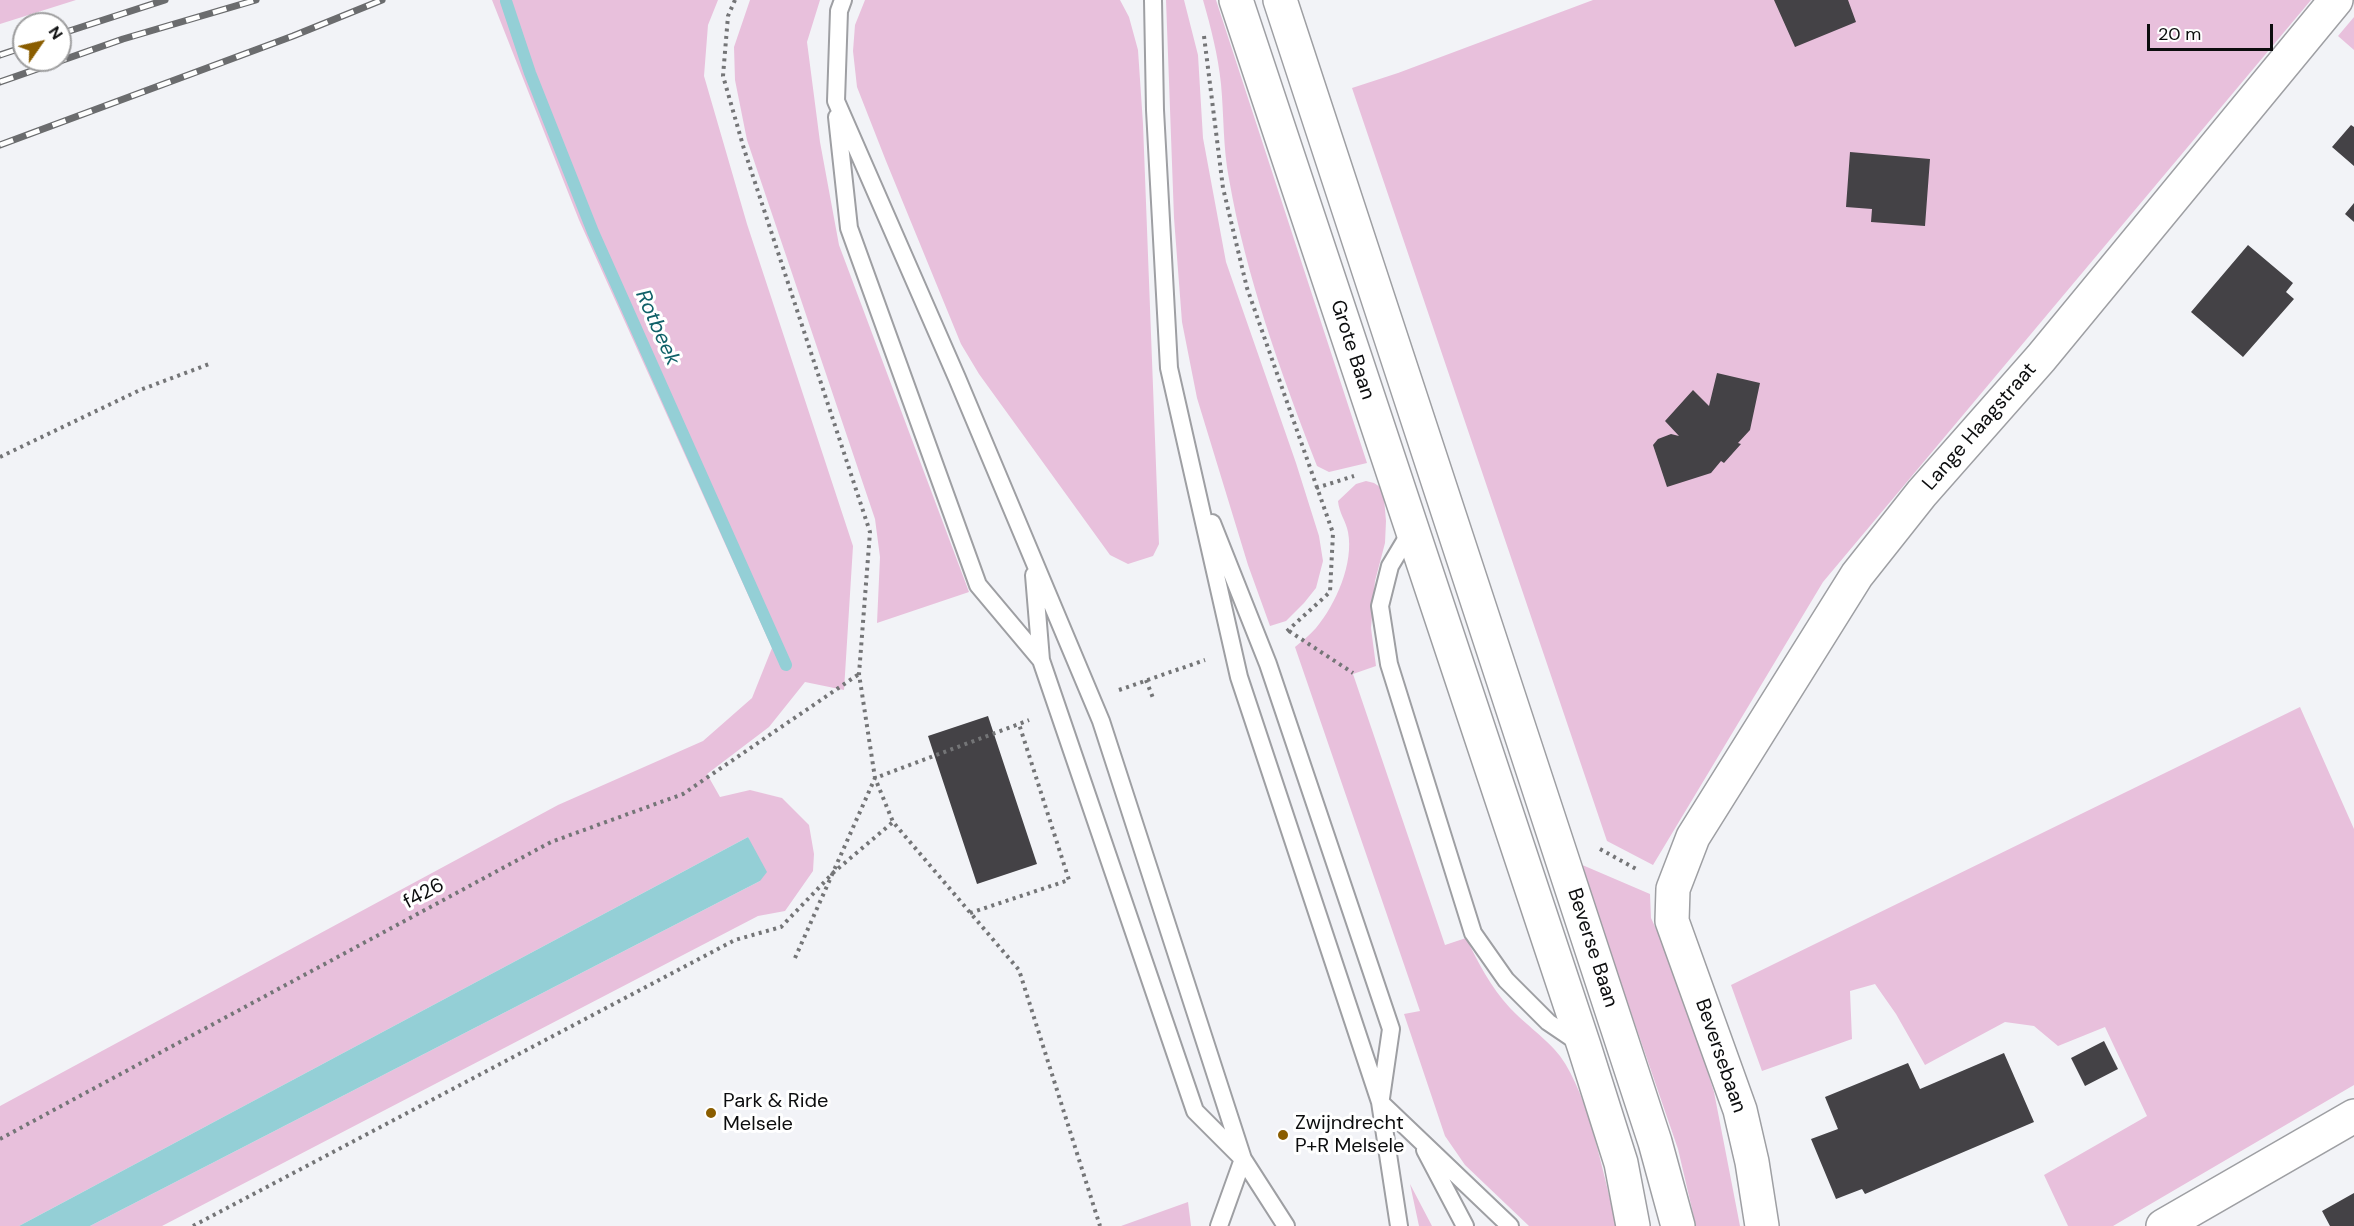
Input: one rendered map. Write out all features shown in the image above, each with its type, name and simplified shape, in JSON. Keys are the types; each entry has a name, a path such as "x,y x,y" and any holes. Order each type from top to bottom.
{"main road":[{"name":"Grote Baan","path":"1236,0 1468,700"},
{"name":"Grote Baan","path":"1280,0 1501,671"},
{"name":"Lange Haagstraat","path":"1673,889 1694,837 1857,575 1922,493 2041,358 2336,0"},
{"name":"Beverse Baan","path":"1501,671 1655,1142 1678,1226"},
{"name":"Beverse Baan","path":"1468,700 1621,1163 1633,1226"},
{"name":"Beversebaan","path":"1673,889 1672,921 1740,1110 1752,1161 1762,1226"},
{"path":"2163,1226 2354,1116"}],"lane":[{"path":"843,0 839,10 836,101 849,228 978,585 1041,660"},
{"path":"1151,5 1169,368 1239,677 1380,1102 1399,1226"},
{"path":"836,101 957,378 1092,698 1243,1159 1219,1226"},
{"path":"1192,473 1259,641 1391,1029 1380,1102"},
{"path":"1412,530 1390,567 1380,606 1389,664 1473,933 1506,981 1548,1022 1584,1046"},
{"path":"1033,560 1041,660 1195,1111 1243,1159 1286,1226"},
{"path":"1380,1102 1510,1226"},
{"path":"1419,1138 1465,1226"}],"path":[{"path":"735,0 728,16 723,76 744,149 870,532 859,674 875,778 893,822 1019,970 1100,1226"},
{"path":"1204,35 1223,188 1247,288 1333,533 1330,592 1289,631 1259,641"},
{"path":"0,457 140,390 212,363"},
{"path":"1289,631 1353,674"},
{"path":"1092,698 1233,650"},
{"name":"f426","path":"0,1140 551,842 683,794 859,674"},
{"path":"1146,680 1153,698"},
{"path":"795,958 875,778 1059,710"},
{"path":"970,913 1069,880 1019,724"},
{"path":"193,1226 735,940 781,927 834,872 893,822"}],"shaded area":[{"path":"0,0 76,0 38,12 12,12 12,20 0,24"},
{"path":"492,0 718,0 708,25 704,76 747,224 853,546 844,690 805,682 769,727 707,774 720,797 750,790 782,798 809,825 814,854 813,871 785,911 758,916 162,1226 90,1226 760,881 748,837 19,1226 0,1226 0,1106 558,805 703,741 752,698 772,648 579,220"},
{"path":"750,0 820,0 807,42 820,142 839,245 969,592 877,623 880,557 875,519 747,140 735,80 734,47"},
{"path":"865,0 1120,0 1129,17 1138,50 1143,124 1159,544 1153,556 1128,564 1110,555 979,374 961,344 857,87 853,51 855,25"},
{"path":"1166,0 1184,0 1198,55 1203,138 1226,262 1319,536 1323,561 1316,588 1286,621 1270,626 1248,565 1197,398 1182,322 1174,218"},
{"path":"1203,0 1216,0 1367,463 1329,472 1317,466 1290,396 1255,288 1236,216 1226,156 1220,73"},
{"path":"1593,0 2311,0 1823,582 1653,865 1607,841 1352,88"},
{"path":"2354,17 2354,50 2338,36"},
{"path":"1366,481 1380,487 1384,498 1385,543 1375,581 1371,628 1376,666 1353,674 1445,945 1466,938 1485,975 1503,1000 1560,1056 1580,1093 1588,1115 1617,1226 1529,1226 1465,1165 1445,1136 1404,1014 1420,1011 1295,647 1314,631 1342,583 1349,544 1346,524 1338,501 1356,484"},
{"path":"2300,707 2354,829 2354,1085 2113,1226 2068,1226 2044,1175 2147,1116 2105,1027 2058,1046 2034,1026 2005,1022 1925,1065 1896,1014 1875,984 1850,991 1852,1039 1762,1071 1731,985"},
{"path":"1580,864 1650,894 1651,918 1675,970 1714,1092 1740,1226 1696,1226 1678,1149"},
{"path":"1410,1184 1432,1226 1419,1226"},
{"path":"1188,1202 1191,1226 1121,1226"}],"water":[{"path":"748,837 767,872 760,881 90,1226 19,1226"}],"building":[{"path":"1774,0 1848,0 1856,22 1795,47"},
{"path":"2351,125 2354,127 2354,166 2332,147"},
{"path":"1850,152 1930,159 1925,226 1871,222 1872,209 1846,207"},
{"path":"2354,203 2354,222 2345,214"},
{"path":"2248,245 2293,283 2286,292 2294,299 2243,357 2191,312"},
{"path":"1717,373 1760,383 1750,430 1724,463 1721,461 1711,473 1667,487 1653,445 1658,439 1671,434 1679,436 1665,421 1693,390 1709,406"},
{"path":"988,716 1037,864 977,884 928,736"},
{"path":"2104,1041 2118,1069 2085,1086 2071,1058"},
{"path":"2004,1053 2034,1122 1865,1194 1862,1189 1836,1199 1811,1139 1838,1129 1825,1097 1908,1063 1920,1089"},
{"path":"2354,1193 2354,1226 2330,1226 2322,1211"}],"waterway":[{"name":"Rotbeek","path":"506,1 530,73 593,232 786,665"}],"railway":[{"path":"72,30 165,0"},
{"path":"0,82 123,39 256,0"},
{"path":"0,145 293,36 382,0"},
{"path":"0,55 12,51"}],"place":[{"name":"Park & Ride Melsele","path":"711,1113"},
{"name":"Zwijndrecht P+R Melsele","path":"1283,1135"}]}
